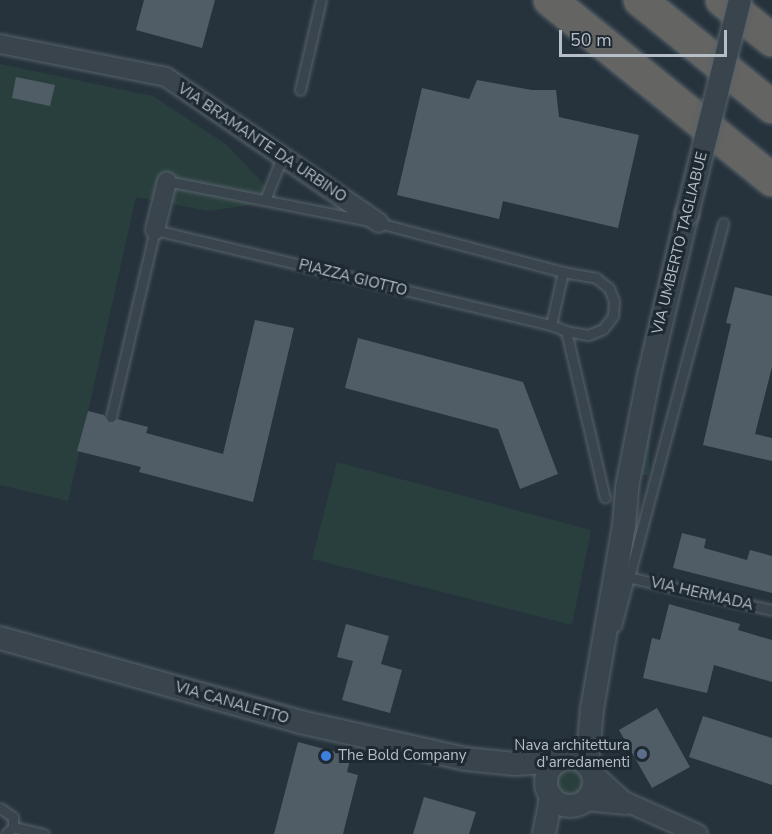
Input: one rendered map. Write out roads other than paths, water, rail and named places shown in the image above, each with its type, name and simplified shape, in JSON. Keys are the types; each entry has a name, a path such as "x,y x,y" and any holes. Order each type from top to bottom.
{"highway":[{"path":"550,0 772,180"},
{"path":"640,0 772,108"},
{"path":"722,0 772,40"}],"street":[{"name":"VIA UMBERTO TAGLIABUE","path":"576,764 592,705 624,525 627,487 653,353 740,0"},
{"name":"VIA BRAMANTE DA URBINO","path":"0,44 166,77 378,223"},
{"name":"VIA BRAMANTE DA URBINO","path":"155,230 167,181"},
{"name":"VIA CANALETTO","path":"0,638 300,722 466,759 515,764 576,764"},
{"name":"VIA CANALETTO","path":"466,759 549,794"},
{"path":"544,834 549,794 548,774 576,764"},
{"path":"552,834 580,804 594,783 576,764"},
{"path":"576,764 613,794 634,807 698,834"},
{"path":"549,794 562,805 634,807"}],"lane":[{"path":"300,90 321,0"},
{"path":"266,200 282,156"},
{"name":"VIA BRAMANTE DA URBINO","path":"167,181 378,223 563,272"},
{"name":"VIA UMBERTO TAGLIABUE","path":"592,705 632,578 723,223"},
{"path":"111,417 155,230"},
{"name":"PIAZZA GIOTTO","path":"155,230 552,325"},
{"path":"563,272 596,278 609,288 614,301 613,316 603,329 588,335 566,331 552,325 563,272"},
{"path":"566,331 605,498"},
{"path":"627,487 653,491"},
{"name":"VIA HERMADA","path":"632,578 772,610"},
{"path":"0,808 10,813 9,830 44,834"}],"place":[{"name":"Nava architettura d'arredamenti","path":"642,754"},
{"name":"The Bold Company","path":"326,756"}]}
